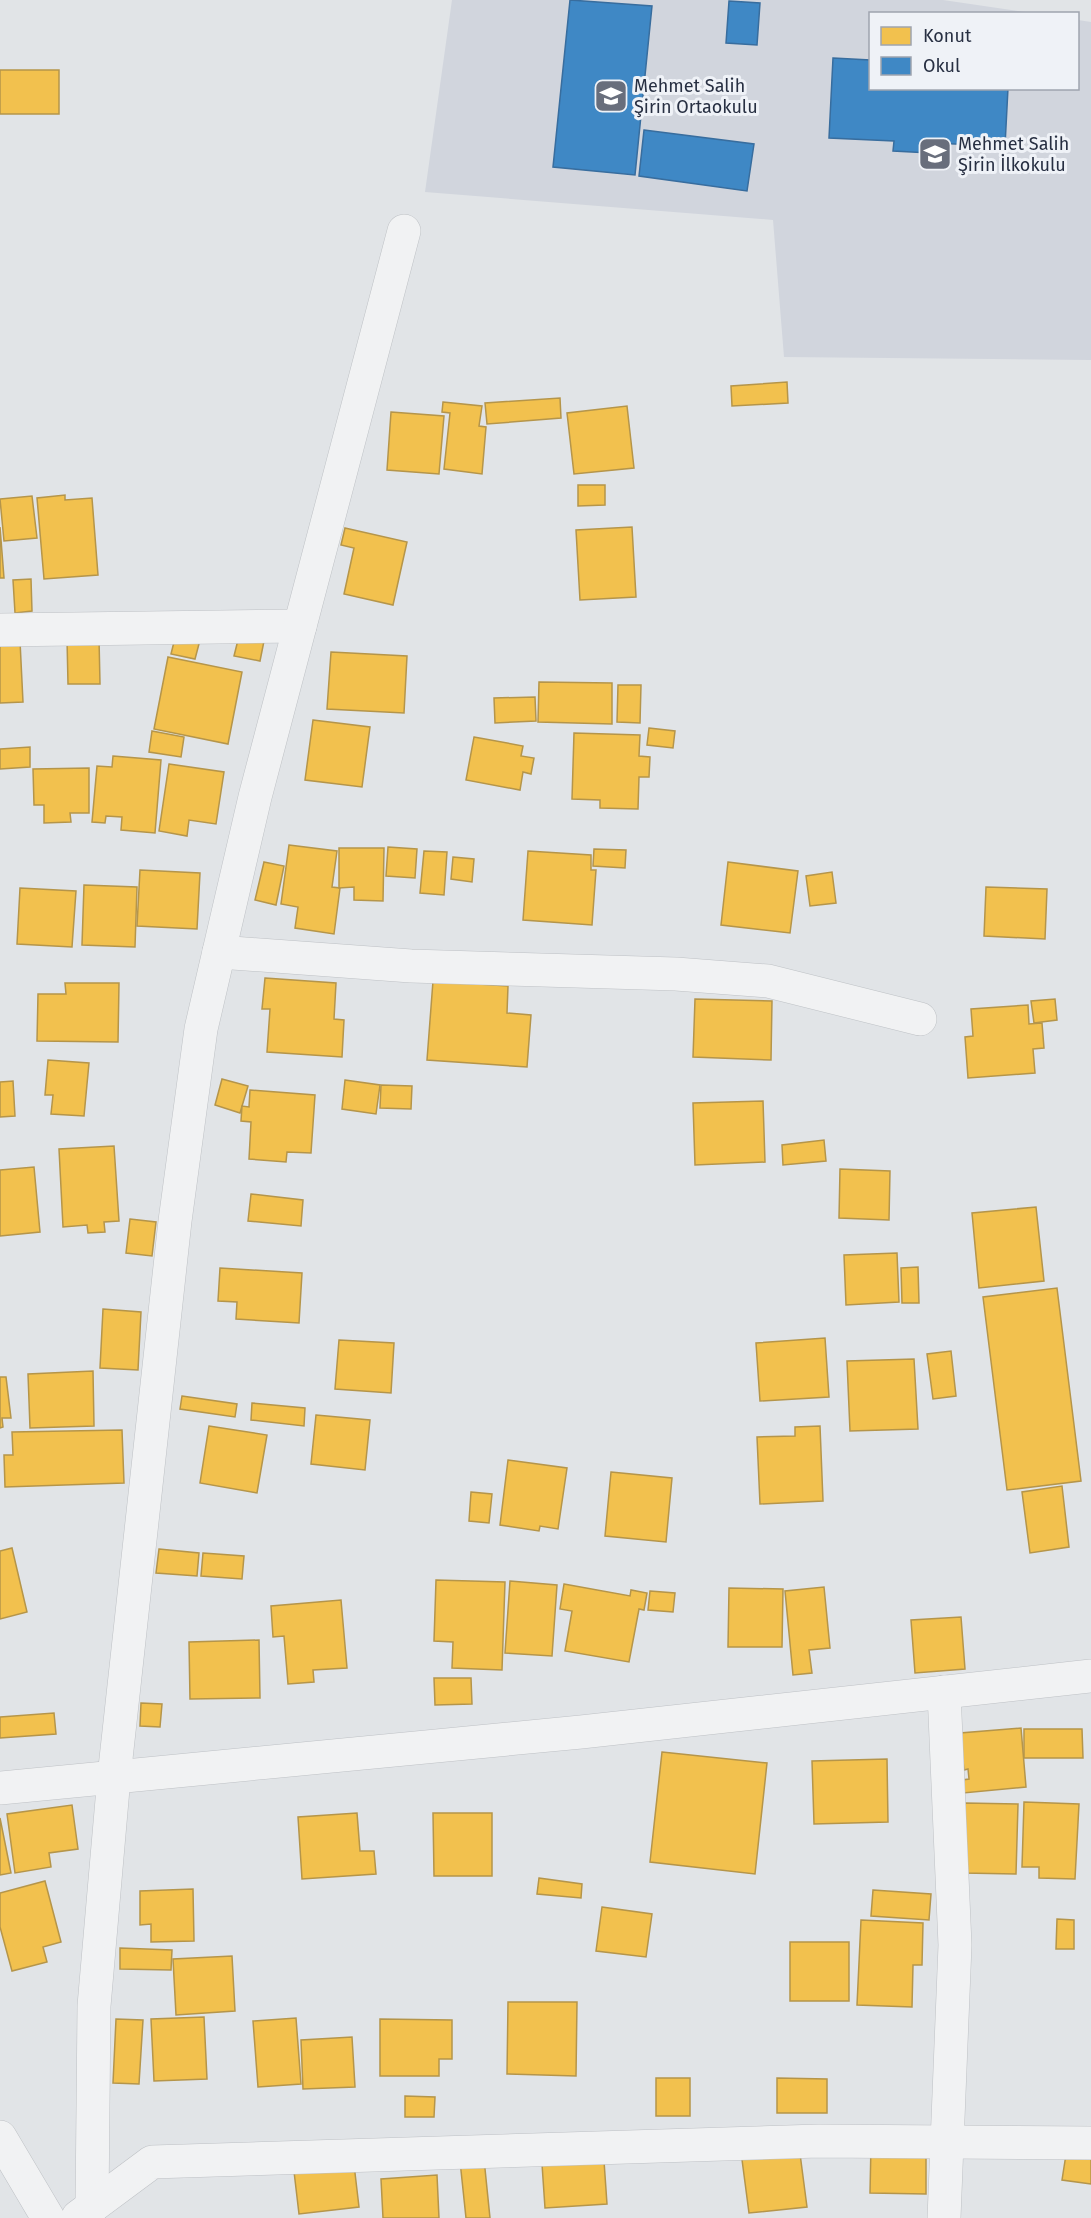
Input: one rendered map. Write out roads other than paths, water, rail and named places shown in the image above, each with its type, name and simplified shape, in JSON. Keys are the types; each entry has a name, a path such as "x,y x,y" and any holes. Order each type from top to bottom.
{"street":[{"path":"84,2212 94,2006 114,1777 175,1221 201,1029 255,797 404,231"},
{"path":"0,630 300,626"},
{"path":"219,952 411,966 676,974 768,981 920,1019"},
{"path":"0,1788 569,1733 1091,1676"},
{"path":"944,1692 955,1945 944,2218"},
{"path":"0,2138 48,2218"},
{"path":"84,2212 152,2162 819,2141 1091,2143"}],"place":[{"name":"Mehmet Salih Şirin Ortaokulu","path":"611,96"},
{"name":"Mehmet Salih Şirin İlkokulu","path":"935,154"}]}
